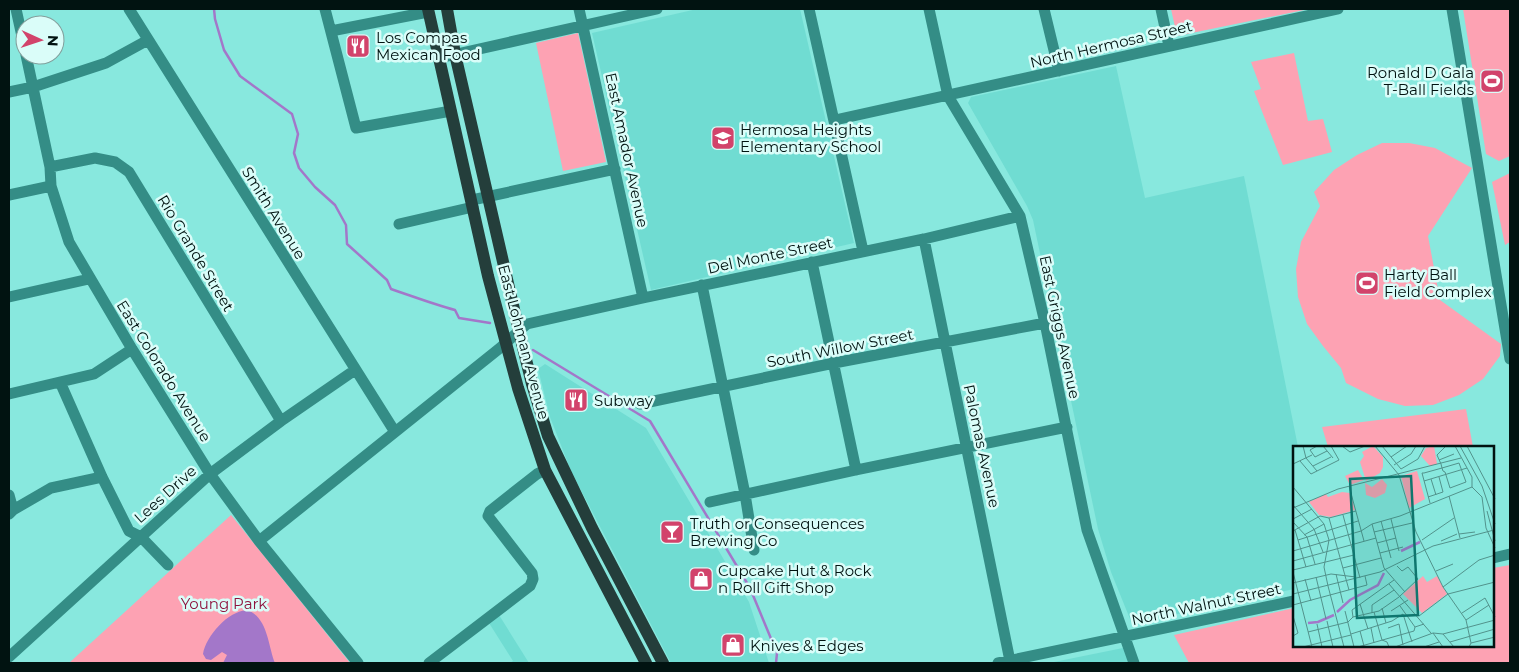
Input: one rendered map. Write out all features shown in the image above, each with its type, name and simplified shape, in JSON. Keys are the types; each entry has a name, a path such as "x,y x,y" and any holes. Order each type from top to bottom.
{"main road":[{"path":"447,9 455,54"},
{"name":"East Lohman Avenue","path":"428,10 488,276 518,388 545,470 646,663"},
{"name":"East Lohman Avenue","path":"455,54 487,198 523,328 532,384 548,436 592,528 663,663"}],"street":[{"name":"Smith Avenue","path":"129,9 354,370 395,432"},
{"path":"325,9 356,128 451,111"},
{"name":"East Amador Avenue","path":"579,9 643,298"},
{"path":"439,58 657,9"},
{"path":"809,9 864,251"},
{"name":"East Griggs Avenue","path":"929,9 948,96 1020,216 1045,323 1087,530 1134,663"},
{"path":"1044,9 1059,71"},
{"path":"1161,9 1169,46"},
{"name":"North Hermosa Street","path":"835,120 1338,9"},
{"path":"1452,9 1510,359"},
{"path":"331,31 428,10"},
{"path":"9,92 33,87 106,63 148,40"},
{"name":"East Colorado Avenue","path":"28,65 50,166 51,186 68,242 210,474 259,541 358,663"},
{"name":"Rio Grande Street","path":"50,166 95,158 115,162 129,172 281,421"},
{"path":"399,224 473,204 487,198 615,169"},
{"path":"9,195 51,186"},
{"name":"Del Monte Street","path":"523,328 643,298 1020,216"},
{"name":"Palomas Avenue","path":"924,238 1010,660"},
{"path":"812,262 856,470"},
{"path":"9,297 90,279"},
{"path":"702,285 754,550"},
{"name":"South Willow Street","path":"640,404 834,363 1045,323"},
{"path":"259,541 523,328"},
{"path":"9,394 94,374 132,349"},
{"name":"Lees Drive","path":"9,657 210,474 354,370"},
{"path":"60,382 102,477 129,531 141,537 168,565"},
{"path":"710,502 1067,427"},
{"path":"429,663 530,586 533,579 532,572 488,516 490,511 537,474 545,470"},
{"path":"9,495 10,511 51,488 102,477"},
{"path":"1494,558 1510,554"},
{"name":"North Walnut Street","path":"998,663 1293,601"}],"shaded area":[{"name":"Hermosa Heights Elementary School","path":"697,9 800,9 854,243 651,290 592,33"},
{"path":"1116,66 1145,198 1244,176 1298,446 1293,446 1293,589 1136,623 1131,622 1111,572 1098,529 1033,220 1027,206 968,103 971,97"},
{"path":"545,364 646,428 749,602 769,663 671,663 571,471 550,417 538,369"},
{"path":"247,610 254,614 263,625 275,663 223,663 227,655 222,652 211,660 206,659 203,654 213,632 233,615"},
{"path":"499,615 529,663 510,663 513,661 489,623"},
{"path":"1123,648 1129,663 1049,663"}],"green space":[{"path":"1171,9 1309,9 1177,36"},
{"name":"Ronald D Gala T-Ball Fields","path":"1463,9 1510,9 1510,156 1499,161 1486,154"},
{"path":"578,33 606,162 563,171 536,43"},
{"path":"1294,53 1308,121 1323,119 1332,152 1283,165 1254,91 1261,89 1251,62"},
{"name":"Harty Ball Field Complex","path":"1382,143 1409,143 1435,148 1472,168 1428,236 1440,300 1501,344 1500,356 1483,379 1459,395 1433,405 1405,406 1378,399 1346,383 1341,368 1307,324 1298,297 1296,269 1301,242 1320,206 1314,192 1334,170 1357,155"},
{"path":"1510,173 1510,242 1505,245 1492,182"},
{"path":"1466,409 1473,446 1328,446 1322,427"},
{"name":"Young Park","path":"231,515 350,663 69,663"},
{"path":"1510,565 1510,663 1189,663 1174,635 1293,608 1293,647 1494,647 1494,568"}],"waterway":[{"path":"214,9 224,50 240,76 292,114 298,134 294,153 299,168 315,187 335,205 346,225 347,244 387,280 391,289 455,310 459,318 490,323"},
{"path":"533,350 650,421 750,588 777,653 776,663"}],"place":[{"name":"Los Compas Mexican Food","path":"358,46"},
{"name":"Ronald D Gala T-Ball Fields","path":"1492,81"},
{"name":"Hermosa Heights Elementary School","path":"723,138"},
{"name":"Harty Ball Field Complex","path":"1367,283"},
{"name":"Subway","path":"576,400"},
{"name":"Truth or Consequences Brewing Co","path":"672,532"},
{"name":"Cupcake Hut & Rock n Roll Gift Shop","path":"701,579"},
{"name":"Knives & Edges","path":"733,645"}]}
